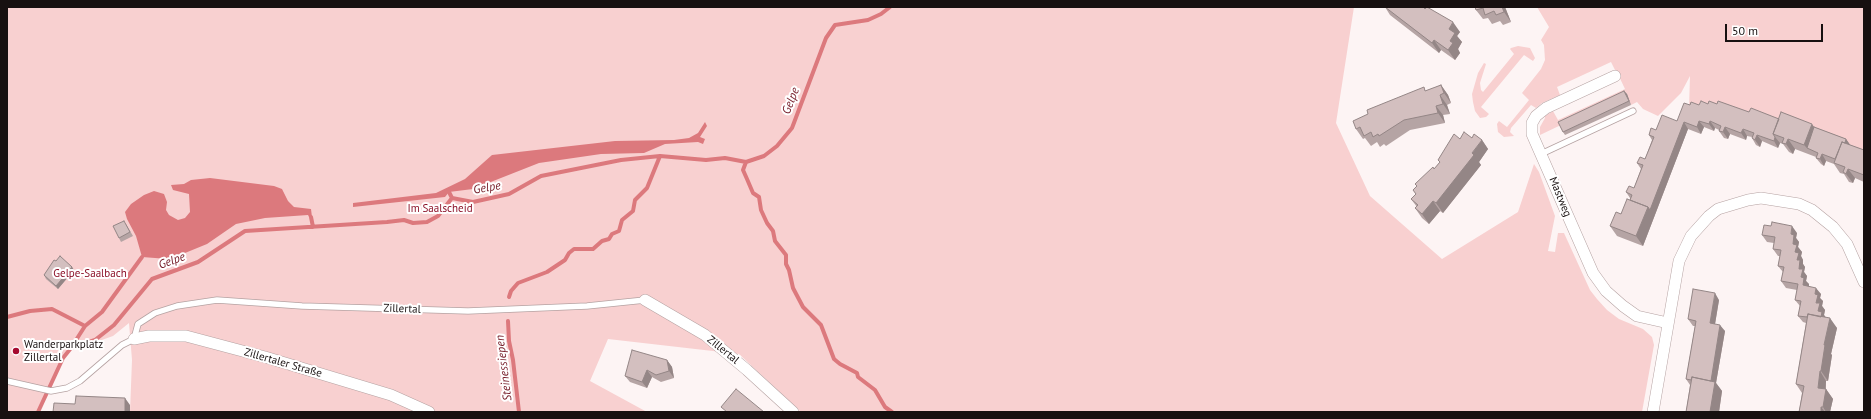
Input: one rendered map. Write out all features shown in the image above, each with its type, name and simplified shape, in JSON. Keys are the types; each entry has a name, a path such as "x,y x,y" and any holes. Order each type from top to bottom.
{"street":[{"name":"Mastweg","path":"1615,76 1546,108 1536,116 1532,123 1532,134 1593,273 1606,291 1637,316 1668,323"},
{"path":"1653,412 1680,261 1691,236 1708,216 1718,210 1748,200 1761,198 1799,204 1812,210 1833,227 1847,244 1864,282"},
{"name":"Zillertal","path":"645,300 705,335 747,370 793,412"},
{"name":"Zillertaler Straße","path":"134,339 149,336 186,336 265,357 391,395 429,412"}],"lane":[{"path":"1541,154 1634,111"},
{"name":"Zillertal","path":"134,339 138,324 155,313 177,306 217,300 302,306 468,311 587,306 645,300"},
{"path":"7,381 51,391 67,388 80,381 117,349 134,339"}],"green space":[{"name":"Im Saalscheid","path":"7,7 1354,7 1336,123 1370,196 1442,259 1518,212 1534,164 1539,172 1555,216 1548,251 1555,252 1558,233 1564,233 1590,290 1597,299 1607,310 1619,319 1643,329 1652,337 1654,345 1642,412 801,412 739,354 608,339 590,381 647,412 130,412 132,360 129,323 113,336 71,348 63,358 38,412 7,412"},
{"path":"1537,7 1864,7 1864,157 1689,109 1690,76 1681,93 1658,116 1643,109 1637,102 1631,105 1626,94 1540,135 1540,127 1545,116 1553,111 1558,120 1625,89 1611,62 1557,87 1560,95 1542,103 1536,108 1531,105 1511,128 1510,132 1514,136 1504,137 1498,132 1497,124 1499,121 1507,127 1529,100 1522,93 1541,69 1545,60 1544,45 1541,40 1549,27"},
{"path":"1518,46 1530,48 1535,58 1533,61 1524,55 1481,107 1489,114 1486,117 1480,118 1475,111 1472,94 1478,73 1484,63 1486,64 1480,83 1481,90 1483,92 1514,54 1510,49"}],"shaded area":[{"path":"705,122 707,126 700,137 705,139 703,144 698,142 665,144 644,153 601,154 539,163 473,189 449,192 445,197 353,207 353,203 436,193 465,179 492,155 615,141 674,140 689,138 698,133"},
{"path":"210,178 274,186 282,189 288,201 294,207 311,209 312,217 309,217 308,215 265,218 236,224 207,244 168,259 142,257 136,236 125,212 131,204 144,195 154,191 164,194 167,202 166,210 169,215 178,220 185,218 190,212 189,194 173,190 171,185 184,184 191,180"}],"building":[{"path":"1385,7 1423,7 1425,9 1427,7 1453,22 1449,29 1455,33 1450,41 1453,43 1448,50 1434,40 1432,43"},
{"path":"1475,7 1502,7 1504,12 1496,15 1494,11 1485,15 1483,8 1476,10"},
{"path":"1441,85 1444,93 1440,95 1443,104 1436,106 1438,113 1404,120 1379,136 1378,134 1373,137 1371,132 1364,136 1360,127 1356,129 1353,121 1368,114 1367,110 1424,87 1425,91"},
{"path":"1624,91 1629,101 1563,132 1558,122"},
{"path":"1701,101 1708,104 1709,101 1717,104 1718,101 1749,112 1751,108 1779,119 1773,134 1775,137 1774,141 1757,135 1755,140 1752,138 1754,133 1743,129 1741,133 1725,127 1723,132 1719,131 1721,126 1710,121 1709,124 1699,121 1697,127 1684,122 1650,210 1648,207 1630,200 1632,195 1626,192 1629,186 1634,188 1643,165 1637,163 1640,157 1645,159 1654,137 1649,135 1651,128 1656,130 1662,115 1677,121 1684,103 1690,105 1691,102 1699,105"},
{"path":"1781,112 1812,124 1804,145 1788,139 1786,144 1782,143 1784,138 1773,134"},
{"path":"1814,127 1846,139 1845,143 1842,142 1835,159 1822,154 1820,159 1816,158 1818,153 1807,148"},
{"path":"1464,132 1472,138 1474,134 1482,140 1472,153 1474,155 1436,203 1433,201 1422,214 1415,208 1418,205 1411,199 1416,194 1413,190 1417,186 1415,184 1433,167 1434,169 1440,162 1438,160 1454,134 1460,139"},
{"path":"1842,142 1864,150 1864,175 1848,169 1846,174 1843,172 1845,167 1834,163"},
{"path":"1627,199 1648,207 1636,236 1610,226 1616,212 1621,214"},
{"path":"124,221 130,232 119,238 113,226"},
{"path":"1772,222 1792,226 1791,234 1794,235 1793,244 1797,245 1795,252 1799,253 1797,260 1800,260 1799,269 1803,269 1801,277 1804,278 1803,285 1816,288 1815,294 1818,295 1816,303 1820,303 1818,311 1822,312 1821,317 1808,314 1807,317 1798,316 1801,301 1795,300 1798,284 1781,281 1784,267 1778,266 1781,250 1773,249 1775,237 1762,235 1764,225 1771,226"},
{"path":"60,256 72,267 56,286 44,275 54,260 56,261"},
{"path":"1693,289 1715,293 1710,323 1720,325 1711,381 1692,377 1691,380 1686,379 1696,321 1688,319"},
{"path":"1808,314 1830,318 1824,345 1818,388 1826,389 1821,412 1799,412 1804,386 1796,384"},
{"path":"632,350 667,360 669,371 656,375 647,370 642,382 625,376"},
{"path":"1692,377 1715,382 1710,412 1686,412"},
{"path":"736,389 764,412 727,412 721,407"},
{"path":"76,396 125,398 125,412 53,412 54,403 75,404"}],"waterway":[{"name":"Gelpe","path":"38,412 63,358 71,348 95,340 114,325 152,279 198,262 245,231 404,220 413,223 427,222 438,216 452,198 473,202 509,194 541,176 621,160 660,156 706,160 725,158 746,162 764,156 777,146 792,128 826,38 835,25 868,20 881,14 890,7"},
{"name":"Steinessiepen","path":"509,297 511,291 518,283 547,272 565,260 569,253 574,249 593,249 602,241 609,239 612,234 619,231 622,220 633,211 635,200 647,188 660,156"},
{"path":"746,162 743,170 753,193 759,197 761,210 767,223 773,231 775,241 786,255 786,264 793,288 803,307 821,325 834,359 857,373 858,377 875,390 885,407 892,412"},
{"name":"Gelpe","path":"449,192 452,198"},
{"path":"311,217 313,227"},
{"path":"71,348 85,326 102,312 142,257"},
{"path":"7,317 30,311 52,309 85,326"},
{"name":"Steinessiepen","path":"508,321 509,341 513,360 519,412"}],"place":[{"name":"Wanderparkplatz Zillertal","path":"16,351"}],"park label":[{"name":"Gelpe-Saalbach","path":"90,274"}]}
